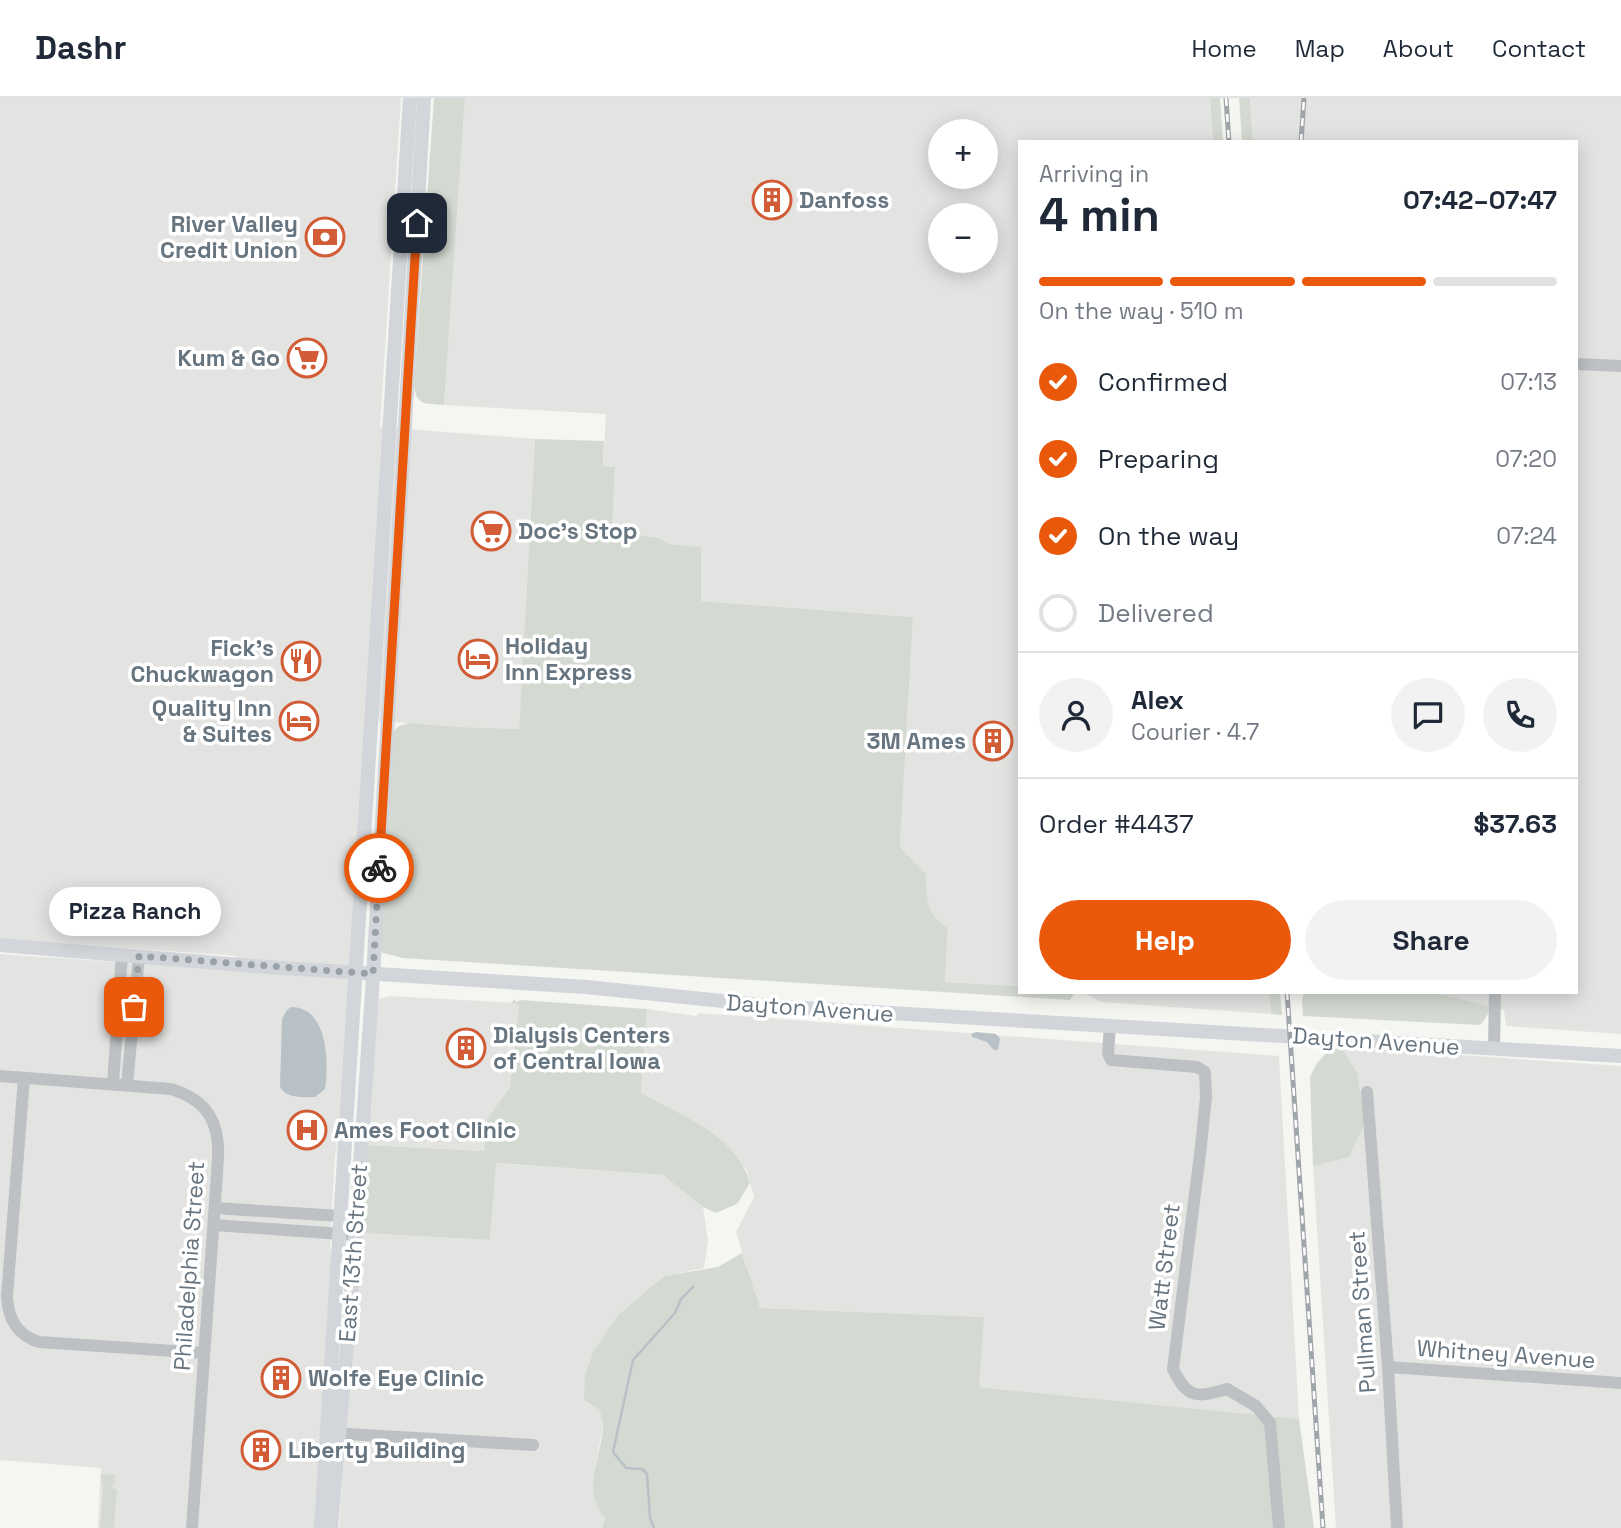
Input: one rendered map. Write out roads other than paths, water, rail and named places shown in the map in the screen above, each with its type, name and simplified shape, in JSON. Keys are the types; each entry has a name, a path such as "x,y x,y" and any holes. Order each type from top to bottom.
{"main road":[{"name":"East 13th Street","path":"349,1217 357,973 410,98"},
{"name":"East 13th Street","path":"331,1528 333,1433 347,1235 373,974 424,98"},
{"name":"Dayton Avenue","path":"0,945 357,973 586,987 746,1004 1621,1056"},
{"name":"East 13th Street","path":"321,1528 333,1433"}],"street":[{"path":"1578,364 1621,366"},
{"path":"113,1084 122,955"},
{"path":"127,1085 139,956"},
{"path":"1494,1049 1495,994"},
{"name":"Watt Street","path":"1110,1026 1108,1053 1111,1060 1197,1067 1205,1072 1206,1097 1201,1146 1173,1369 1182,1387 1192,1394 1204,1395 1227,1389 1256,1406 1269,1423 1279,1528"},
{"name":"Philadelphia Street","path":"0,1076 171,1089 193,1098 207,1111 218,1136 192,1528"},
{"path":"23,1078 7,1296 11,1320 28,1338 38,1342 204,1353"},
{"name":"Pullman Street","path":"1367,1092 1397,1528"},
{"path":"215,1208 349,1217"},
{"path":"214,1225 347,1235"},
{"name":"Whitney Avenue","path":"1388,1367 1621,1383"},
{"path":"333,1433 533,1445"}],"waterway":[{"path":"654,1528 650,1518 647,1474 642,1469 626,1468 613,1452 633,1360 675,1313 681,1299 693,1287"}],"railway":[{"path":"1226,98 1229,140"},
{"path":"1301,140 1304,98"},
{"path":"1287,994 1323,1528"}],"place":[{"name":"Danfoss","path":"772,200"},
{"name":"River Valley Credit Union","path":"325,237"},
{"name":"Kum & Go","path":"307,358"},
{"name":"Doc's Stop","path":"491,531"},
{"name":"Holiday Inn Express","path":"478,659"},
{"name":"Fick's Chuckwagon","path":"301,661"},
{"name":"Quality Inn & Suites","path":"299,721"},
{"name":"3M Ames","path":"993,741"},
{"name":"Pizza Ranch","path":"134,1007"},
{"name":"Dialysis Centers of Central Iowa","path":"466,1048"},
{"name":"Ames Foot Clinic","path":"307,1130"},
{"name":"Wolfe Eye Clinic","path":"281,1378"},
{"name":"Liberty Building","path":"261,1450"}]}
